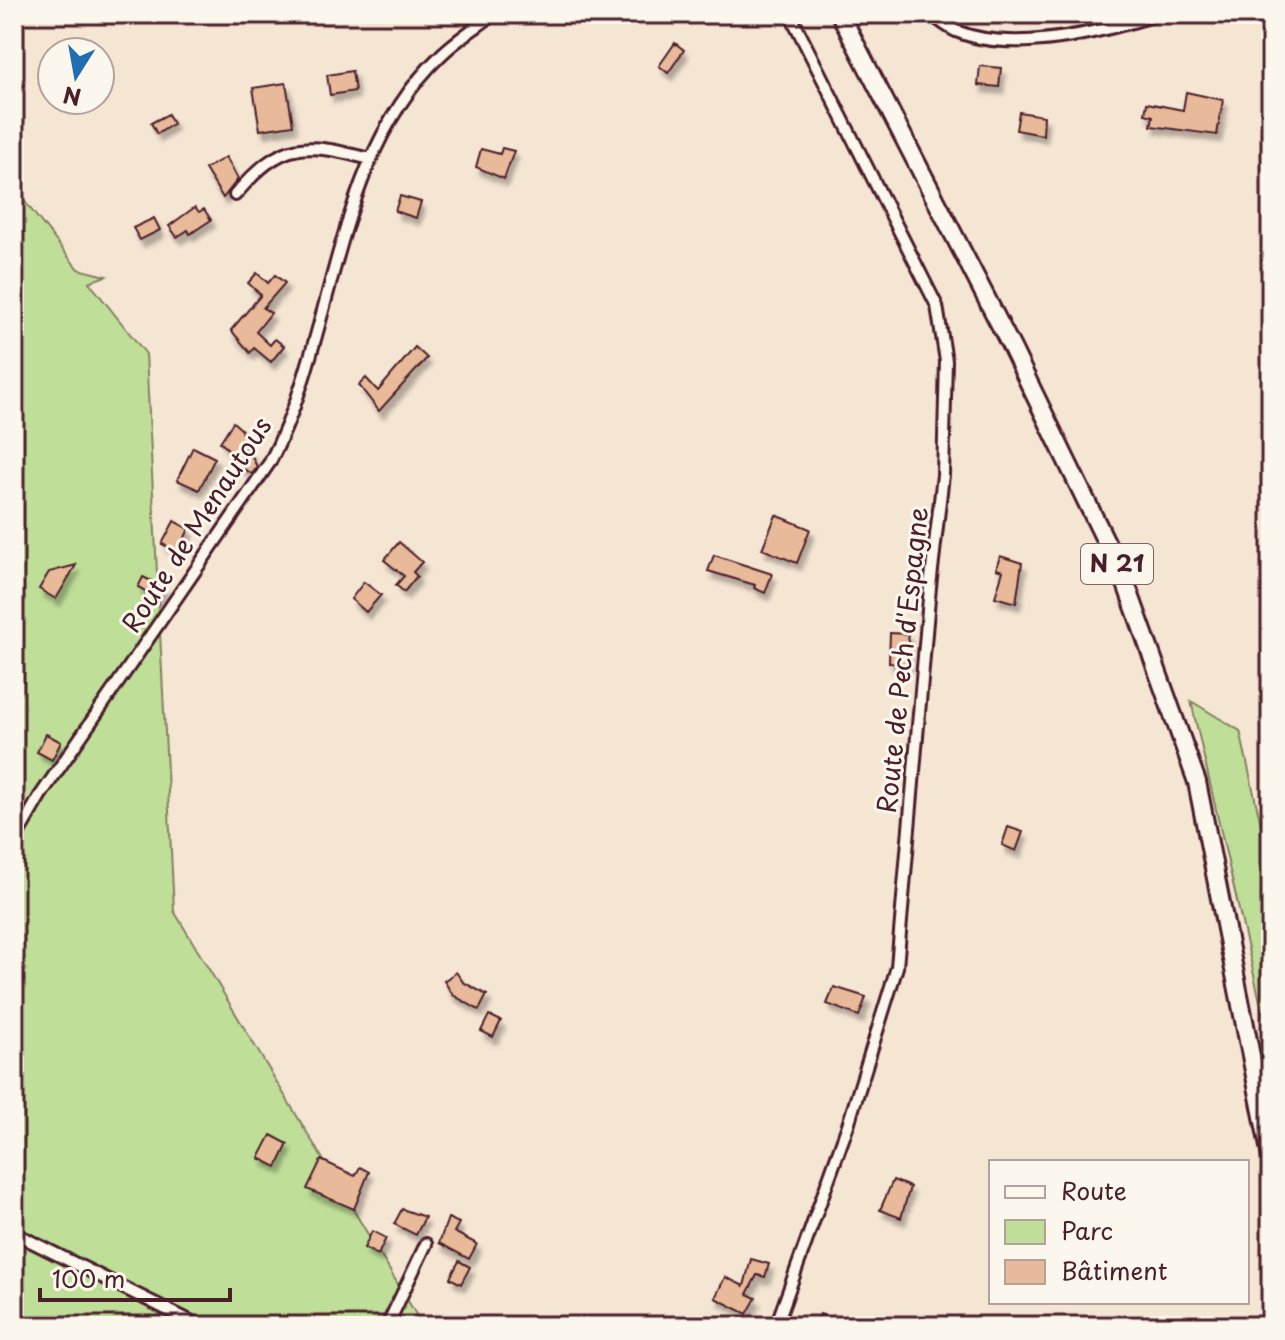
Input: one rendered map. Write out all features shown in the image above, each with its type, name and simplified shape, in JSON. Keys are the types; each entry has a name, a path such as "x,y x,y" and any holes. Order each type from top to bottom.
{"main road":[{"name":"N 21","path":"840,14 1012,348 1125,581 1197,782 1271,1157"}],"street":[{"name":"Route de Menautous","path":"14,841 40,796 270,462 291,422 343,237 370,159 396,112 440,55 494,14"},
{"name":"Route de Pech d'Espagne","path":"776,1326 862,1084 897,967 928,602 943,475 946,361 937,306 790,14"},
{"path":"930,14 956,31 991,39 1046,38 1108,30 1159,14"},
{"path":"235,195 250,177 291,149 323,147 370,159"},
{"path":"14,1233 200,1326"},
{"path":"387,1326 426,1244"}],"green space":[{"path":"14,188 78,269 106,276 89,282 146,354 174,911 423,1326 14,1326"},
{"path":"1191,701 1240,731 1271,870 1271,1049"}],"building":[{"path":"675,43 684,50 668,73 659,66"},
{"path":"980,66 1001,68 999,87 978,85"},
{"path":"352,71 355,91 330,95 327,75"},
{"path":"286,83 293,125 260,130 253,88"},
{"path":"1186,92 1223,100 1217,135 1151,126 1153,116 1145,114 1147,103 1183,110"},
{"path":"1019,112 1044,116 1043,135 1016,130"},
{"path":"168,114 173,124 157,134 151,123"},
{"path":"502,148 514,151 504,179 476,167 481,149 500,154"},
{"path":"226,157 238,179 223,198 205,169"},
{"path":"400,196 421,202 416,218 395,211"},
{"path":"195,207 199,212 204,209 211,220 190,234 188,230 177,237 169,226"},
{"path":"154,218 160,230 140,240 133,228"},
{"path":"257,273 268,283 275,275 285,283 263,308 271,313 256,332 270,345 275,339 284,346 271,362 254,348 250,353 231,330 261,295 248,283"},
{"path":"415,347 427,358 379,411 359,385 366,378 378,391"},
{"path":"233,422 241,429 244,438 241,443 250,452 257,467 252,474 239,466 242,462 220,442"},
{"path":"193,447 215,458 199,490 177,480"},
{"path":"776,515 810,529 797,563 762,549"},
{"path":"174,521 189,529 178,552 162,544"},
{"path":"399,542 422,562 413,572 417,576 404,592 396,585 404,576 384,560"},
{"path":"714,555 772,574 765,593 754,588 755,585 708,571"},
{"path":"1000,556 1022,563 1016,603 995,597 1003,571 996,569"},
{"path":"76,565 56,599 39,589 49,572"},
{"path":"143,577 164,587 158,598 138,587"},
{"path":"364,582 381,595 366,612 351,599"},
{"path":"890,633 908,634 908,664 889,663"},
{"path":"46,734 61,742 52,760 37,752"},
{"path":"1008,827 1023,832 1016,851 1002,845"},
{"path":"456,972 463,982 487,995 479,1010 453,995 444,981"},
{"path":"834,987 866,997 859,1016 827,1004"},
{"path":"489,1015 501,1021 493,1037 481,1031"},
{"path":"271,1135 288,1144 277,1167 259,1158"},
{"path":"321,1160 355,1176 360,1167 369,1172 354,1209 307,1189"},
{"path":"893,1180 910,1187 901,1218 880,1210"},
{"path":"402,1209 425,1217 416,1235 394,1224"},
{"path":"448,1218 459,1223 454,1232 477,1244 469,1259 439,1243"},
{"path":"372,1231 386,1238 378,1255 364,1248"},
{"path":"751,1259 769,1264 765,1277 757,1275 747,1294 756,1298 747,1314 715,1298 725,1277 744,1286"},
{"path":"459,1261 470,1267 461,1284 450,1278"},
{"path":"820,1314 848,1326 815,1326"}]}
